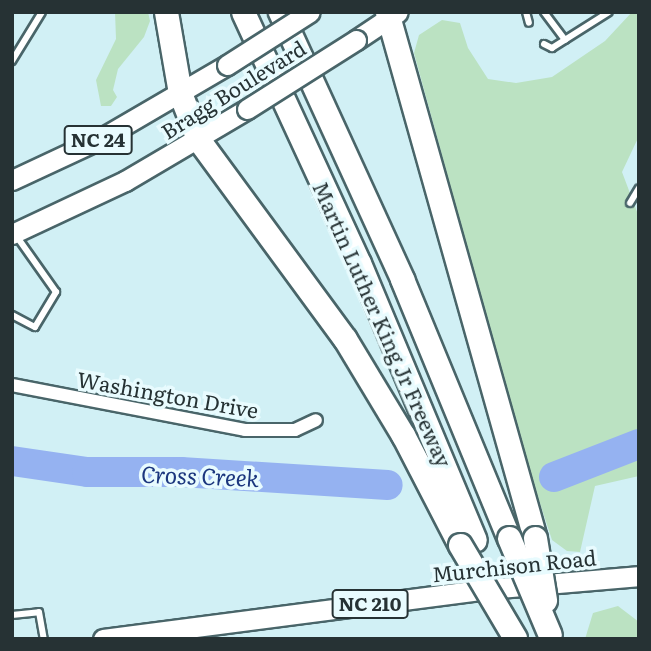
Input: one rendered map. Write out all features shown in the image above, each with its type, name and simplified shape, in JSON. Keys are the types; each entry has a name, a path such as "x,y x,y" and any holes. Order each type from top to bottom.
{"highway":[{"path":"166,12 180,93 198,139 345,339 468,543"},
{"name":"Martin Luther King Jr Freeway","path":"243,12 359,262 468,543 515,638"},
{"name":"Martin Luther King Jr Freeway","path":"280,12 402,279 551,637"},
{"path":"392,14 535,538 551,637"}],"main road":[{"name":"Bragg Boulevard","path":"12,180 102,138 227,65 310,12"},
{"name":"Bragg Boulevard","path":"13,233 125,181 198,139 356,40 392,14"},
{"name":"Murchison Road","path":"103,639 475,591 639,576"}],"street":[{"name":"Washington Drive","path":"12,385 245,430 295,430 316,420"}],"lane":[{"path":"12,61 42,12"},
{"path":"527,12 529,23"},
{"path":"544,12 565,40"},
{"path":"544,44 552,48 609,12"},
{"path":"630,203 639,188"},
{"path":"12,316 35,327 56,292 13,233"},
{"path":"12,615 39,612 44,639"}],"green space":[{"path":"115,12 148,12 150,21 144,37 118,69 113,90 117,97 111,106 101,106 96,80 116,39"},
{"path":"632,12 639,12 639,136 622,172 639,217 639,476 595,486 580,552 567,551 552,540 521,445 414,53 419,35 442,20 460,23 468,48 488,79 516,83 552,77 605,41"},
{"path":"618,606 639,622 639,639 585,639 593,613"}],"waterway":[{"name":"Cross Creek","path":"554,477 639,444"},
{"name":"Cross Creek","path":"12,461 87,472 181,472 388,485"}]}
